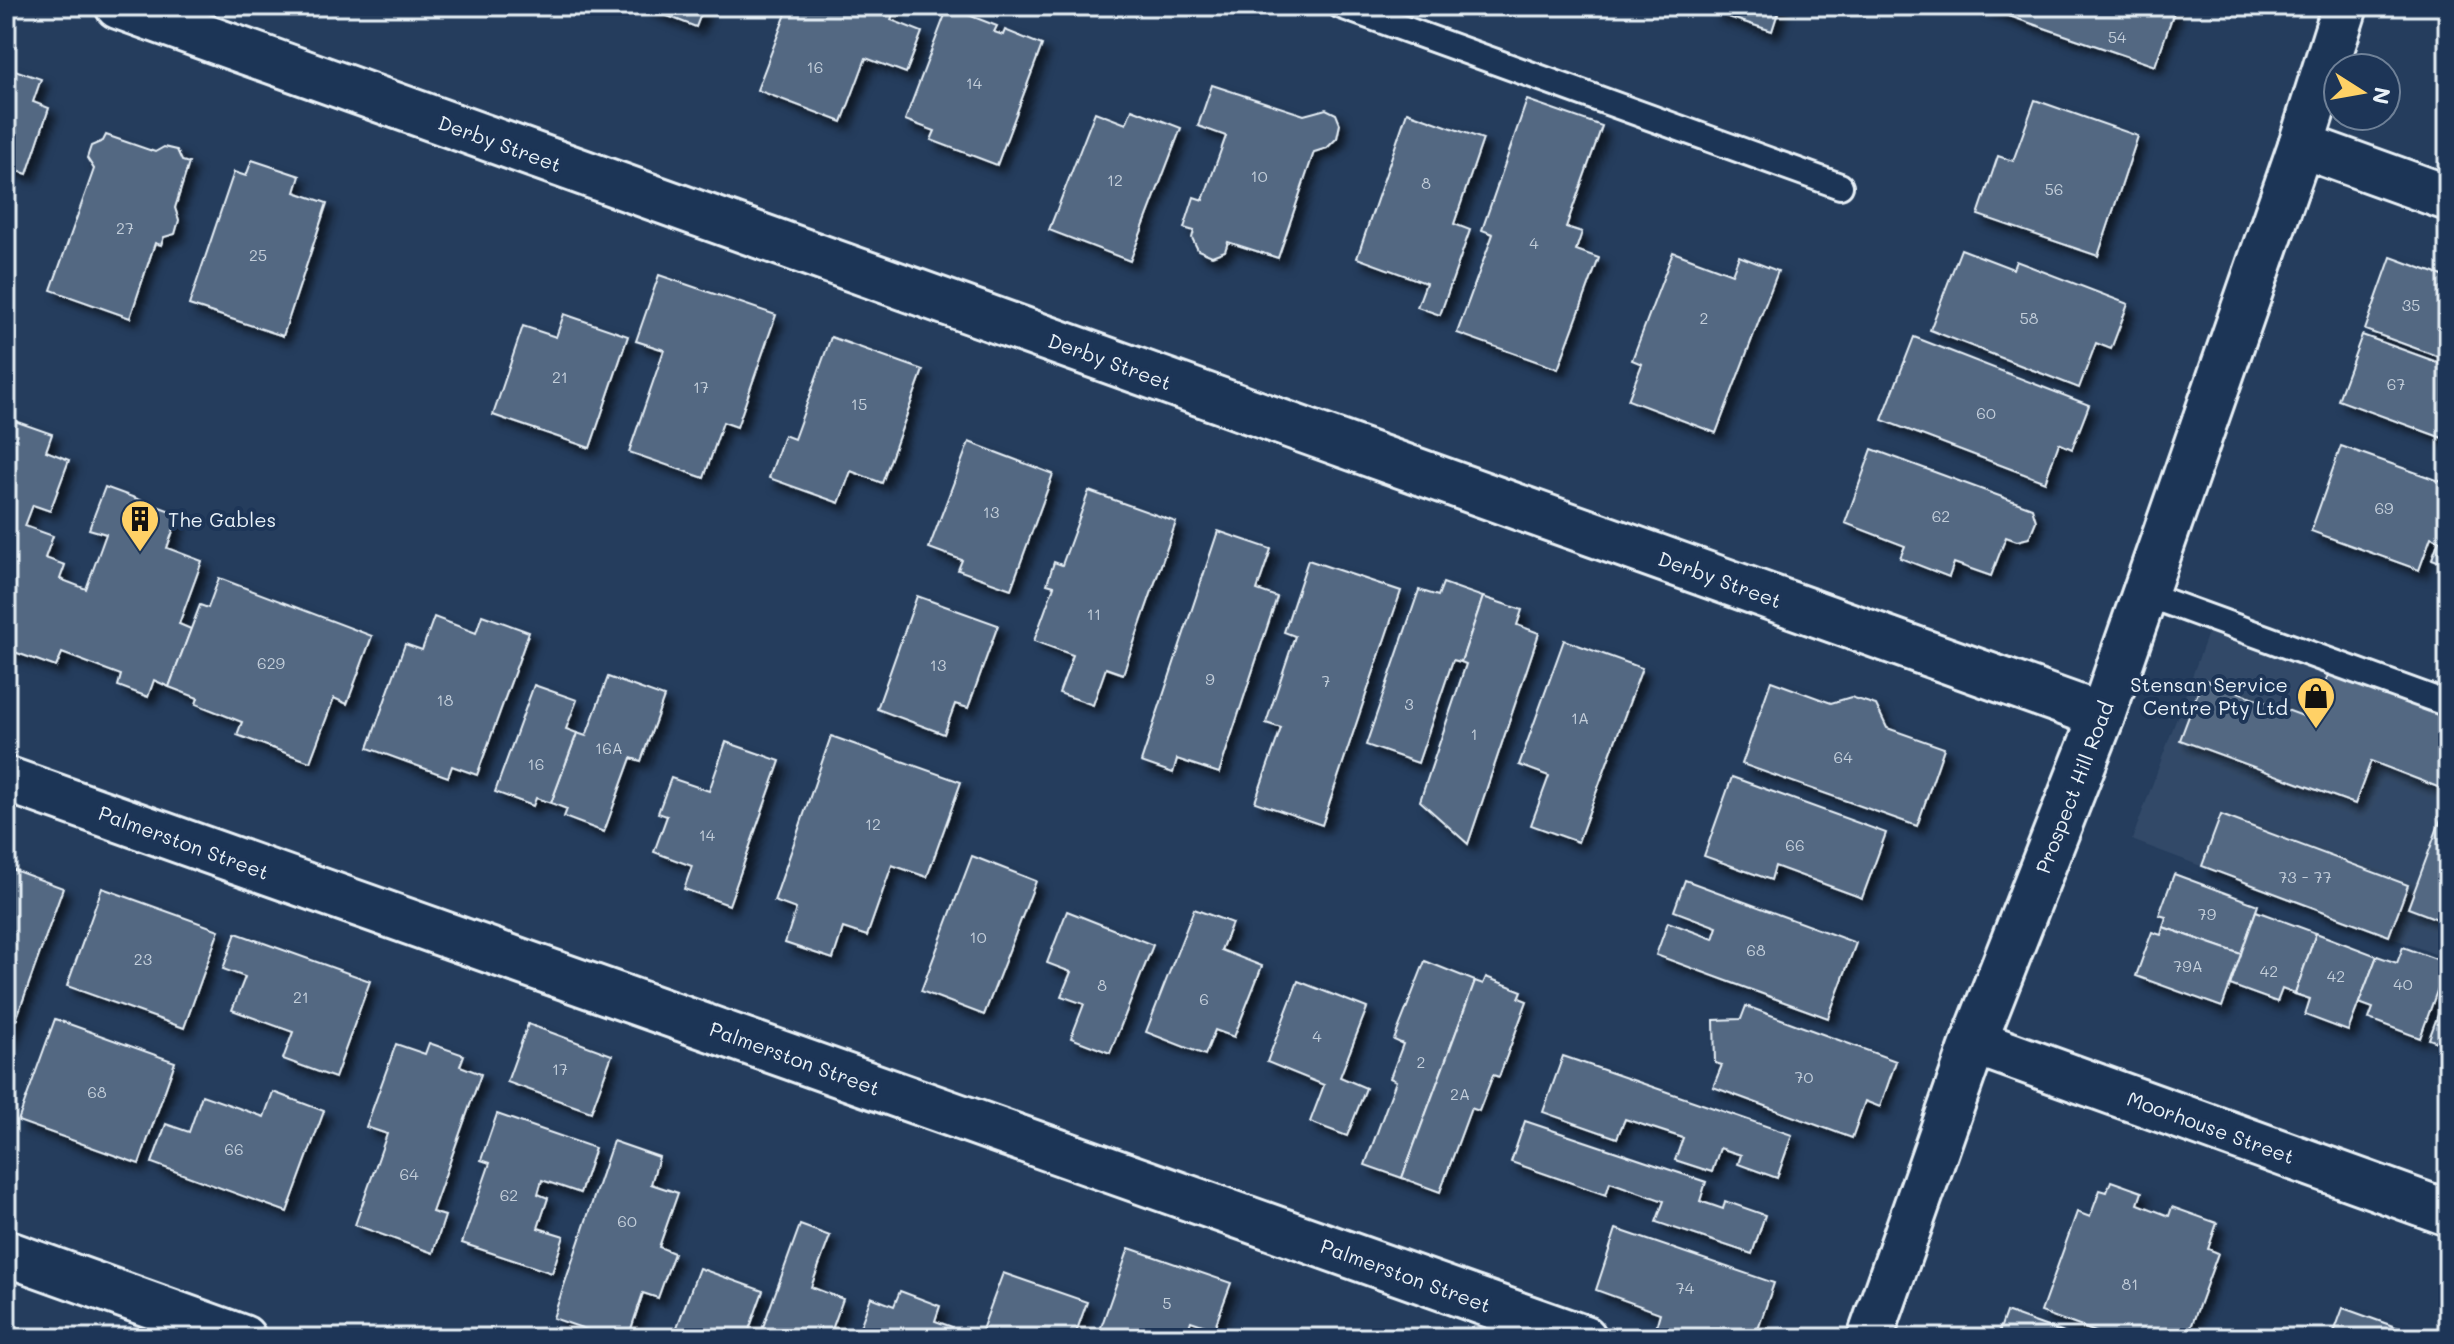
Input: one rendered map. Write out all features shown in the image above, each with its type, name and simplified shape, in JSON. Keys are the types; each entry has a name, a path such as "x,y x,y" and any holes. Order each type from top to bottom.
{"street":[{"name":"Derby Street","path":"118,6 2102,716"},
{"name":"Prospect Hill Road","path":"1870,1338 1974,1042 2102,716 2301,145 2345,6"},
{"path":"2301,145 2448,198"},
{"name":"Palmerston Street","path":"6,779 1584,1338"},
{"name":"Moorhouse Street","path":"1974,1042 2448,1213"},
{"path":"6,1253 243,1338"}],"lane":[{"path":"1341,6 1840,186"},
{"path":"2145,594 2448,704"}],"shaded area":[{"path":"2212,622 2448,710 2448,959 2132,840"}],"building":[{"path":"642,6 704,6 696,27"},
{"path":"789,6 881,6 894,11 891,20 922,32 906,73 866,58 842,122 757,90"},
{"path":"1715,6 1780,6 1772,31 1713,12"},
{"path":"1980,6 2176,6 2155,66"},
{"path":"948,7 997,26 994,32 1003,35 1005,30 1042,45 997,165 931,140 935,131 905,120"},
{"path":"6,67 41,79 33,102 49,108 27,174 6,167"},
{"path":"1212,85 1304,115 1326,109 1336,114 1340,124 1337,138 1327,148 1314,152 1278,258 1228,242 1225,251 1212,256 1198,250 1192,238 1194,231 1184,228 1194,197 1203,200 1226,136 1198,126"},
{"path":"1527,100 1602,126 1566,227 1582,232 1576,250 1599,258 1558,369 1457,333 1493,234 1482,230"},
{"path":"2035,100 2138,136 2098,256 1978,215 1998,156 2013,161"},
{"path":"1132,109 1181,128 1130,261 1049,230 1095,112 1126,124"},
{"path":"1407,112 1483,139 1454,224 1470,230 1440,315 1417,307 1426,283 1357,258"},
{"path":"106,135 155,152 164,147 177,150 182,161 189,163 175,208 179,220 175,234 164,237 161,245 155,243 130,318 51,290 94,169 87,158 91,146 103,141"},
{"path":"252,160 300,176 295,192 327,203 283,336 189,305 234,172 246,176"},
{"path":"1961,249 2013,269 2016,261 2128,304 2111,349 2096,343 2079,388 1930,330"},
{"path":"1673,252 1732,274 1739,256 1778,271 1716,433 1628,400 1642,364 1632,360"},
{"path":"2391,257 2448,278 2448,360 2365,330"},
{"path":"659,275 776,315 737,427 723,422 704,478 629,452 664,350 636,341"},
{"path":"564,314 628,336 590,448 493,415 523,326 556,337"},
{"path":"2362,335 2448,366 2448,440 2338,400"},
{"path":"831,337 923,370 882,483 851,471 839,503 769,478 784,435 794,439"},
{"path":"1914,337 2089,405 2072,449 2059,443 2045,482 1882,420"},
{"name":"The Gables","path":"6,418 52,434 46,451 69,460 50,511 33,505 25,526 53,536 45,558 65,565 60,579 86,589 106,534 89,529 105,487 179,514 167,548 202,561 179,624 191,629 169,687 154,680 148,697 118,686 121,675 62,653 56,667 6,649"},
{"path":"969,442 1053,474 1011,589 958,570 962,560 929,548"},
{"path":"2341,446 2448,484 2448,565 2432,559 2439,540 2431,537 2419,570 2311,531"},
{"path":"1872,449 2032,508 2036,521 2029,538 2017,541 2006,537 1991,576 1954,563 1949,577 1900,558 1905,546 1845,523"},
{"path":"1089,491 1176,522 1123,674 1106,668 1093,705 1059,693 1073,655 1034,641 1054,586 1047,584 1054,562 1062,565"},
{"path":"1218,531 1271,549 1257,590 1277,597 1219,773 1177,759 1173,773 1141,762"},
{"path":"1308,560 1401,591 1322,825 1255,802 1281,728 1266,723 1295,636 1284,632"},
{"name":"The Gables","path":"219,578 372,636 347,704 334,698 310,762 237,735 242,722 196,704 198,698 169,687 200,605 208,608"},
{"path":"1443,583 1483,597 1461,662 1453,660 1418,763 1366,745 1419,590 1438,596"},
{"path":"917,596 998,625 968,708 955,704 944,734 877,709"},
{"path":"1483,597 1522,610 1517,625 1539,633 1468,844 1420,801 1466,664 1461,662"},
{"path":"482,615 529,632 477,775 452,766 448,777 368,748 405,644 422,650 434,617 476,633"},
{"path":"1564,640 1642,668 1578,842 1531,825 1549,776 1519,765"},
{"name":"Stensan Service Centre Pty Ltd","path":"2331,667 2448,710 2448,791 2371,761 2355,804 2180,740 2203,679 2311,719"},
{"path":"608,677 664,697 641,761 631,758 604,832 564,817 567,809 551,803 577,733 586,736"},
{"path":"1771,681 1831,703 1851,697 1876,705 1887,728 1944,748 1917,826 1742,764"},
{"path":"534,685 577,700 566,729 577,733 551,803 536,798 533,806 495,792"},
{"path":"831,736 961,782 927,877 892,865 867,936 843,928 833,959 785,943 796,909 774,901"},
{"path":"726,742 780,761 729,905 684,889 692,866 654,852 667,816 658,813 671,778 709,791"},
{"path":"1732,777 1886,833 1862,898 1775,866 1771,880 1704,856"},
{"path":"2448,800 2448,923 2408,908"},
{"path":"2221,815 2408,885 2389,936 2202,866"},
{"path":"972,856 1036,881 984,1015 921,991"},
{"path":"6,867 63,888 6,1048"},
{"path":"2174,874 2258,905 2241,954 2163,927 2166,917 2159,915"},
{"path":"1685,880 1856,943 1828,1018 1656,955 1668,922 1713,939 1717,927 1674,911"},
{"path":"102,888 219,930 184,1028 67,986"},
{"path":"1194,909 1232,923 1221,950 1262,966 1234,1037 1215,1030 1205,1055 1146,1032"},
{"path":"1067,911 1153,945 1110,1053 1071,1038 1084,1004 1061,996 1071,972 1047,963"},
{"path":"2256,911 2316,933 2295,994 2282,989 2277,1002 2230,985"},
{"path":"2163,927 2241,954 2222,1007 2136,976 2152,932 2161,935"},
{"path":"236,933 370,981 335,1078 283,1059 293,1032 232,1010 245,977 223,969"},
{"path":"2316,933 2377,956 2348,1031 2305,1015 2310,999 2295,994"},
{"path":"2403,947 2447,963 2420,1038 2369,1019 2373,1008 2359,1003 2377,956 2397,963"},
{"path":"1425,961 1475,981 1402,1178 1365,1165 1396,1081 1390,1078 1403,1044 1394,1040"},
{"path":"1486,977 1522,991 1519,998 1527,1001 1499,1077 1493,1075 1479,1111 1471,1108 1440,1192 1402,1178 1475,981 1483,984"},
{"path":"1298,981 1367,1008 1340,1077 1366,1088 1347,1136 1310,1122 1324,1085 1267,1062"},
{"path":"2448,988 2448,1046 2429,1039"},
{"path":"1746,1006 1896,1061 1880,1107 1865,1101 1852,1138 1713,1087 1722,1065 1715,1063 1714,1020 1741,1019"},
{"path":"55,1019 175,1062 139,1164 18,1121"},
{"path":"528,1024 612,1055 591,1112 507,1082"},
{"path":"429,1043 464,1055 460,1066 481,1074 432,1212 445,1216 433,1253 355,1225 387,1134 366,1127 396,1044 425,1054"},
{"path":"1563,1056 1792,1135 1777,1178 1738,1164 1741,1155 1720,1148 1712,1172 1675,1160 1683,1138 1625,1119 1617,1138 1543,1112"},
{"path":"273,1092 324,1111 287,1212 152,1163 166,1124 189,1132 202,1095 264,1117"},
{"path":"497,1114 595,1148 580,1193 542,1180 538,1194 548,1198 538,1228 564,1236 552,1273 462,1243 490,1163 481,1160"},
{"path":"1525,1121 1706,1182 1700,1201 1723,1209 1725,1201 1765,1215 1752,1254 1656,1222 1664,1201 1610,1182 1606,1195 1511,1162"},
{"path":"613,1141 659,1157 651,1184 678,1193 659,1247 674,1253 658,1298 643,1293 628,1338 611,1338 553,1318"},
{"path":"2111,1181 2142,1192 2138,1204 2169,1216 2172,1207 2217,1223 2208,1249 2218,1253 2189,1333 2203,1338 2112,1338 2041,1312 2077,1212 2090,1217 2100,1190 2107,1192"},
{"path":"800,1225 830,1236 811,1287 843,1299 829,1338 759,1338"},
{"path":"1616,1229 1774,1283 1755,1338 1687,1338 1656,1327 1660,1313 1596,1290"},
{"path":"1129,1248 1231,1283 1214,1329 1191,1321 1185,1338 1098,1336"},
{"path":"699,1268 763,1291 746,1338 673,1338"},
{"path":"1003,1273 1087,1302 1074,1338 979,1338"},
{"path":"900,1291 940,1306 935,1321 952,1327 949,1338 856,1338 871,1297 894,1306"},
{"path":"2343,1308 2415,1334 2414,1338 2332,1338"},
{"path":"2006,1312 2078,1338 1997,1338"}],"place":[{"name":"The Gables","path":"140,553"},
{"name":"Stensan Service Centre Pty Ltd","path":"2316,730"}]}
